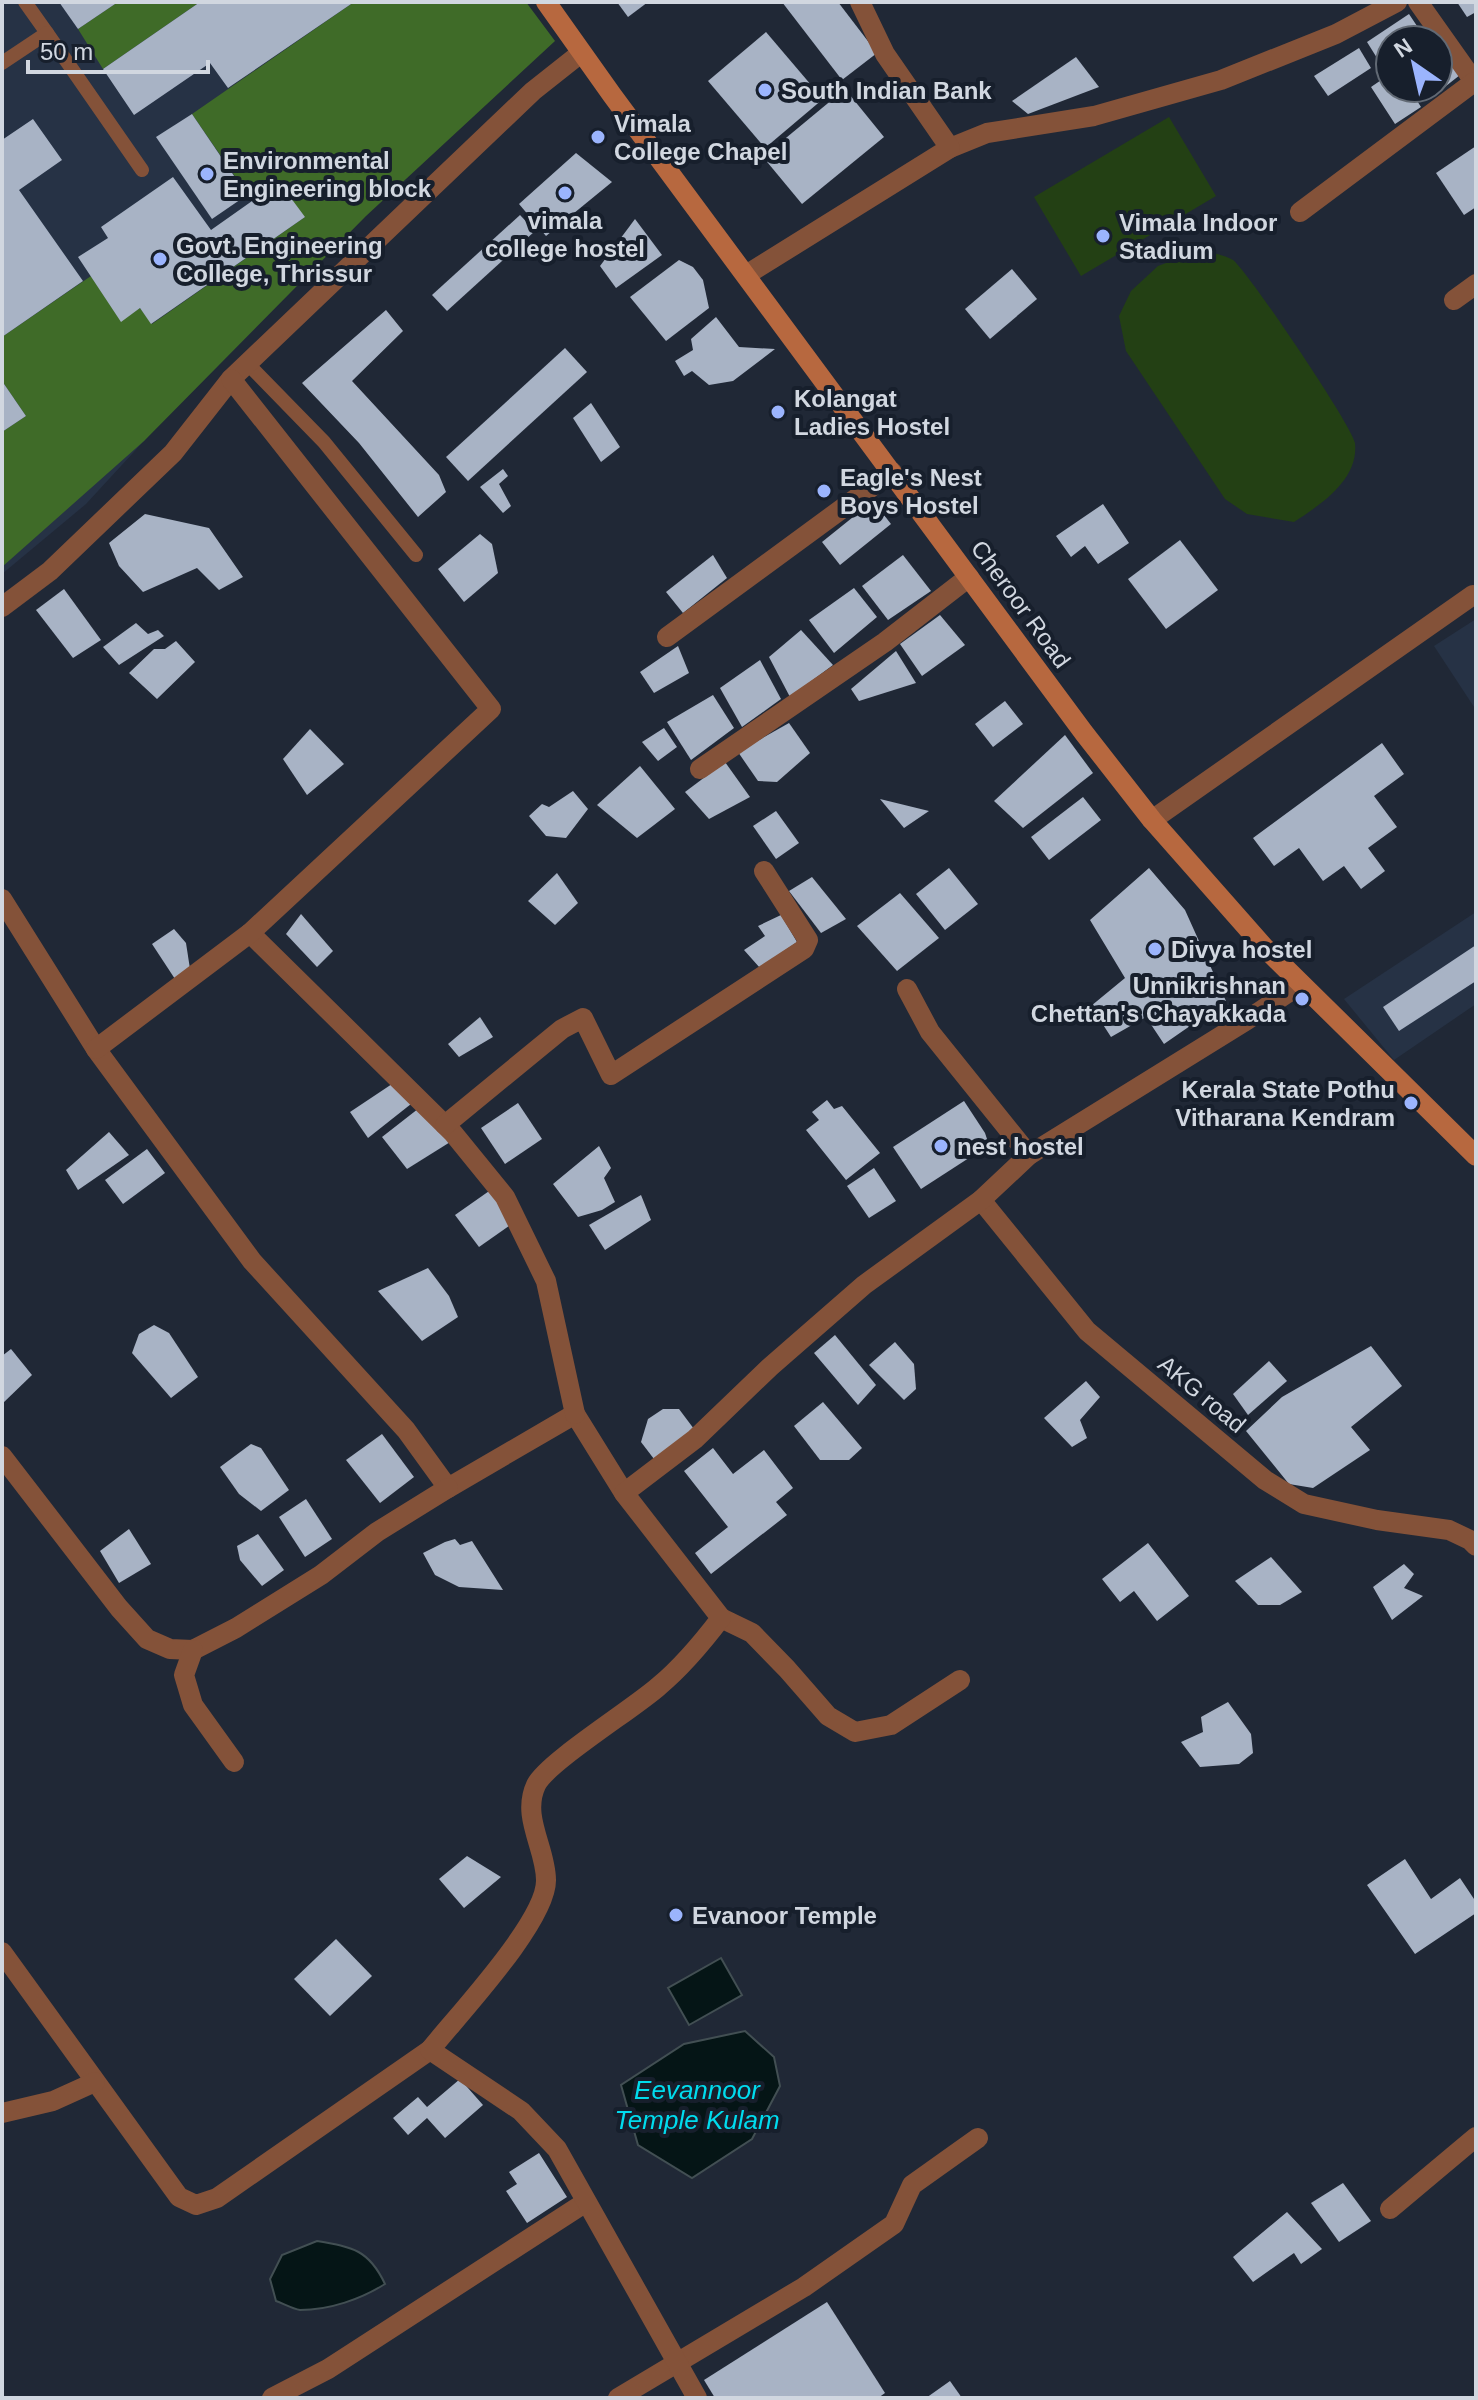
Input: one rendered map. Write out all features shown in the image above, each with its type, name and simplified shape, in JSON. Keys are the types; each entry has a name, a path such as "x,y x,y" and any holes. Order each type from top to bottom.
{"main road":[{"name":"Cheroor Road","path":"546,2 1084,733 1152,820 1264,947 1476,1156"}],"street":[{"path":"860,2 885,54 950,148"},
{"path":"746,275 950,148 987,133 1094,116 1221,80 1336,34 1397,2"},
{"path":"1300,212 1475,83 1418,2"},
{"path":"2,607 50,571 173,453 231,379 533,91 581,53"},
{"path":"1454,300 1476,284"},
{"path":"96,1049 250,933 491,709 231,379"},
{"path":"667,637 892,472"},
{"path":"700,769 885,642 969,577"},
{"path":"1152,820 1473,595"},
{"path":"445,1125 562,1029 583,1018 611,1075 804,949 808,940 764,871"},
{"path":"2,899 96,1049 252,1261 406,1430 448,1488"},
{"path":"250,933 445,1125 505,1197 546,1281 575,1414 624,1493 721,1618 752,1633 828,1716 855,1732 891,1725 960,1680"},
{"path":"624,1493 695,1439 770,1367 864,1285 981,1200 1029,1155 1301,984"},
{"path":"907,989 930,1032 1029,1155"},
{"name":"AKG road","path":"981,1200 1087,1331 1265,1480 1304,1504 1377,1520 1449,1530 1476,1546"},
{"path":"2,1456 119,1608 147,1639 170,1649 193,1650 236,1628 321,1575 377,1532 575,1414"},
{"path":"2,1952 179,2197 196,2205 217,2198 430,2050 501,1965 532,1922 547,1882 530,1806 537,1782 560,1761 658,1688 692,1655 721,1618"},
{"path":"193,1650 184,1675 193,1705 234,1762"},
{"path":"430,2050 521,2111 557,2149 697,2398"},
{"path":"2,2113 53,2101 95,2082"},
{"path":"1390,2209 1476,2137"},
{"path":"618,2398 804,2287 894,2224 912,2185 978,2138"},
{"path":"272,2398 328,2369 586,2202"}],"lane":[{"path":"26,9 47,33 142,170"},
{"path":"2,63 47,33"},
{"path":"248,364 324,442 416,555"}],"shaded area":[{"name":"Govt. Engineering College, Thrissur","path":"2,2 526,2 271,303 86,504 2,574"},
{"path":"1476,619 1476,710 1434,646"},
{"path":"1476,912 1476,1004 1394,1060 1344,999"}],"green space":[{"path":"118,2 200,2 103,69 78,29"},
{"path":"354,2 526,2 555,41 366,216 144,441 2,567 2,432 26,416 2,381 2,337 91,276 121,321 140,308 152,324 305,217 252,201 192,114"},
{"name":"Vimala Indoor Stadium","path":"1169,117 1216,196 1081,276 1034,197"},
{"path":"1209,252 1233,260 1242,270 1319,381 1355,443 1355,456 1344,480 1326,499 1294,522 1247,514 1225,499 1126,351 1119,316 1131,291 1158,266 1185,256"}],"water":[{"path":"721,1958 742,1995 689,2025 668,1988"},
{"name":"Eevannoor Temple Kulam","path":"745,2031 774,2057 780,2086 752,2139 692,2178 638,2145 621,2085 684,2044"},
{"path":"317,2241 341,2245 366,2257 385,2284 355,2299 323,2308 300,2310 276,2301 270,2279 282,2255"}],"building":[{"path":"59,2 118,2 78,29"},
{"path":"200,2 354,2 228,88 210,63 134,115 103,69"},
{"path":"617,2 648,2 628,17"},
{"path":"782,2 838,2 877,53 842,80"},
{"path":"1457,2 1476,2 1476,12 1467,17"},
{"path":"1409,14 1416,24 1394,24"},
{"name":"South Indian Bank","path":"766,32 823,99 765,148 708,81"},
{"path":"1374,37 1374,53 1367,42"},
{"path":"1359,48 1371,68 1328,96 1314,76"},
{"path":"1076,57 1099,87 1028,114 1012,101"},
{"name":"South Indian Bank","path":"845,89 884,137 802,204 763,157"},
{"path":"1382,104 1419,104 1421,107 1395,124"},
{"name":"Environmental Engineering block","path":"192,114 247,195 212,219 156,137"},
{"path":"33,119 62,160 19,190 83,281 2,337 2,140"},
{"path":"1476,146 1476,207 1464,215 1436,173"},
{"name":"vimala college hostel","path":"576,153 612,182 546,236 519,204"},
{"path":"173,177 211,230 279,182 305,217 151,324 140,308 121,322 78,257 108,238 101,227"},
{"path":"520,215 535,231 447,311 432,295"},
{"path":"635,219 662,255 616,288 600,266"},
{"path":"679,260 693,267 703,280 709,308 666,341 630,297"},
{"path":"1012,269 1037,299 990,339 965,309"},
{"path":"386,310 403,331 352,381 439,475 446,492 418,517 359,443 302,383"},
{"path":"716,317 739,347 775,349 733,381 709,385 692,371 684,376 675,361 693,350 691,339"},
{"path":"565,348 587,372 468,481 446,457"},
{"path":"2,381 26,416 2,432"},
{"path":"591,403 620,447 601,462 573,418"},
{"path":"503,469 508,476 499,484 511,506 503,513 480,487"},
{"path":"873,501 891,524 840,565 822,542"},
{"path":"1103,504 1129,543 1098,564 1085,546 1071,557 1056,536"},
{"path":"145,514 209,528 243,577 219,590 197,568 143,592 119,566 109,543"},
{"path":"480,534 492,544 498,573 464,602 438,569"},
{"path":"1180,540 1218,590 1166,629 1128,579"},
{"path":"713,555 727,578 683,613 666,592"},
{"path":"903,555 931,591 888,620 862,586"},
{"path":"854,588 877,617 834,653 809,620"},
{"path":"64,589 101,640 73,658 36,610"},
{"path":"940,615 965,645 922,676 900,644"},
{"path":"136,623 148,634 158,630 164,636 119,665 103,647"},
{"path":"801,630 833,665 790,697 769,657"},
{"path":"176,641 195,662 157,699 129,673 154,649 165,649"},
{"path":"678,646 689,673 654,693 640,672"},
{"path":"896,651 916,683 859,701 851,689"},
{"path":"760,660 781,699 742,727 720,688"},
{"path":"713,695 734,728 691,760 667,722"},
{"path":"1005,701 1023,724 993,747 975,724"},
{"path":"789,723 810,753 777,782 758,781 738,752"},
{"path":"664,728 677,747 658,761 642,742"},
{"path":"310,729 344,764 307,795 283,759"},
{"path":"1065,735 1093,773 1023,828 994,801"},
{"path":"1382,743 1404,774 1374,796 1397,827 1368,848 1385,871 1361,889 1344,866 1323,881 1299,848 1274,866 1253,838"},
{"path":"725,762 750,797 709,819 685,792"},
{"path":"640,766 675,809 637,838 597,805"},
{"path":"573,791 588,809 566,838 546,836 529,816 542,804 549,807"},
{"path":"1083,797 1101,820 1049,860 1031,837"},
{"path":"880,799 929,811 904,828"},
{"path":"776,811 799,843 776,859 753,826"},
{"path":"949,868 978,904 945,930 916,894"},
{"name":"Divya hostel","path":"1149,868 1185,910 1226,1001 1164,1044 1146,1017 1111,1037 1091,1006 1125,978 1090,920"},
{"path":"557,873 578,903 555,925 528,901"},
{"path":"812,877 846,919 821,933 789,891"},
{"path":"900,893 939,938 897,971 857,926"},
{"path":"301,914 333,951 317,967 286,934"},
{"path":"781,915 797,942 760,968 744,950 765,936 758,926"},
{"path":"174,929 186,943 190,969 175,979 152,944"},
{"path":"1476,945 1476,981 1399,1031 1383,1007"},
{"path":"480,1017 493,1037 459,1057 448,1044"},
{"path":"392,1084 411,1104 368,1138 350,1112"},
{"path":"827,1100 834,1109 842,1106 880,1153 846,1180 806,1130 819,1120 812,1112"},
{"name":"nest hostel","path":"964,1101 985,1133 989,1145 921,1189 893,1147"},
{"path":"518,1103 542,1139 505,1164 481,1128"},
{"path":"423,1105 455,1139 407,1169 382,1137"},
{"path":"109,1132 129,1155 78,1190 66,1170"},
{"path":"599,1146 611,1168 604,1178 615,1202 602,1210 578,1217 553,1184"},
{"path":"147,1149 165,1173 123,1204 105,1180"},
{"path":"874,1168 896,1201 869,1218 847,1186"},
{"path":"492,1189 516,1221 479,1247 455,1215"},
{"path":"641,1195 651,1220 605,1250 589,1225"},
{"path":"428,1268 449,1296 458,1317 422,1341 378,1291"},
{"path":"154,1325 169,1333 198,1377 171,1398 132,1353 139,1334"},
{"path":"835,1335 876,1385 858,1405 814,1353"},
{"path":"895,1342 914,1364 916,1389 904,1400 869,1365"},
{"path":"1371,1346 1402,1386 1351,1427 1370,1450 1313,1488 1289,1484 1246,1431 1282,1397"},
{"path":"11,1349 32,1375 2,1404 2,1356"},
{"path":"1269,1361 1287,1381 1248,1415 1233,1394"},
{"path":"1086,1381 1100,1397 1080,1420 1087,1438 1072,1447 1044,1418"},
{"path":"823,1402 862,1448 849,1460 820,1460 794,1426"},
{"path":"663,1409 679,1409 694,1429 654,1459 641,1442 648,1419"},
{"path":"382,1434 414,1477 380,1503 346,1460"},
{"path":"251,1444 261,1448 289,1490 261,1511 239,1494 220,1467"},
{"path":"713,1448 733,1474 764,1450 793,1488 776,1502 787,1515 711,1574 695,1553 728,1527 684,1471"},
{"path":"306,1499 332,1539 305,1557 279,1517"},
{"path":"129,1529 151,1564 119,1583 100,1551"},
{"path":"258,1534 284,1570 262,1586 240,1560 237,1546"},
{"path":"455,1539 460,1545 472,1541 503,1590 459,1587 435,1575 423,1553"},
{"path":"1148,1543 1189,1596 1157,1621 1134,1591 1120,1602 1102,1579"},
{"path":"1271,1557 1302,1592 1280,1605 1258,1605 1235,1581"},
{"path":"1404,1564 1414,1574 1404,1588 1423,1596 1392,1620 1373,1587"},
{"path":"1228,1702 1251,1734 1253,1753 1239,1764 1200,1767 1181,1742 1203,1732 1201,1717"},
{"path":"467,1856 501,1877 464,1908 439,1879"},
{"path":"1405,1859 1431,1899 1460,1878 1476,1902 1476,1913 1415,1954 1367,1885"},
{"path":"336,1939 372,1976 330,2016 294,1979"},
{"path":"460,2079 483,2105 445,2138 427,2118 408,2135 393,2118 418,2097 427,2107"},
{"path":"539,2153 567,2197 527,2223 506,2191 517,2184 509,2172"},
{"path":"1343,2183 1371,2221 1339,2242 1311,2203"},
{"path":"1287,2212 1322,2249 1301,2264 1294,2253 1253,2282 1233,2257"},
{"path":"827,2302 885,2393 878,2398 715,2398 704,2380"},
{"path":"950,2381 962,2398 926,2398"}],"place":[{"name":"South Indian Bank","path":"765,90"},
{"name":"Vimala College Chapel","path":"598,137"},
{"name":"Environmental Engineering block","path":"207,174"},
{"name":"vimala college hostel","path":"565,193"},
{"name":"Vimala Indoor Stadium","path":"1103,236"},
{"name":"Govt. Engineering College, Thrissur","path":"160,259"},
{"name":"Kolangat Ladies Hostel","path":"778,412"},
{"name":"Eagle's Nest Boys Hostel","path":"824,491"},
{"name":"Divya hostel","path":"1155,949"},
{"name":"Unnikrishnan Chettan's Chayakkada","path":"1302,999"},
{"name":"Kerala State Pothu Vitharana Kendram","path":"1411,1103"},
{"name":"nest hostel","path":"941,1146"},
{"name":"Evanoor Temple","path":"676,1915"}]}
